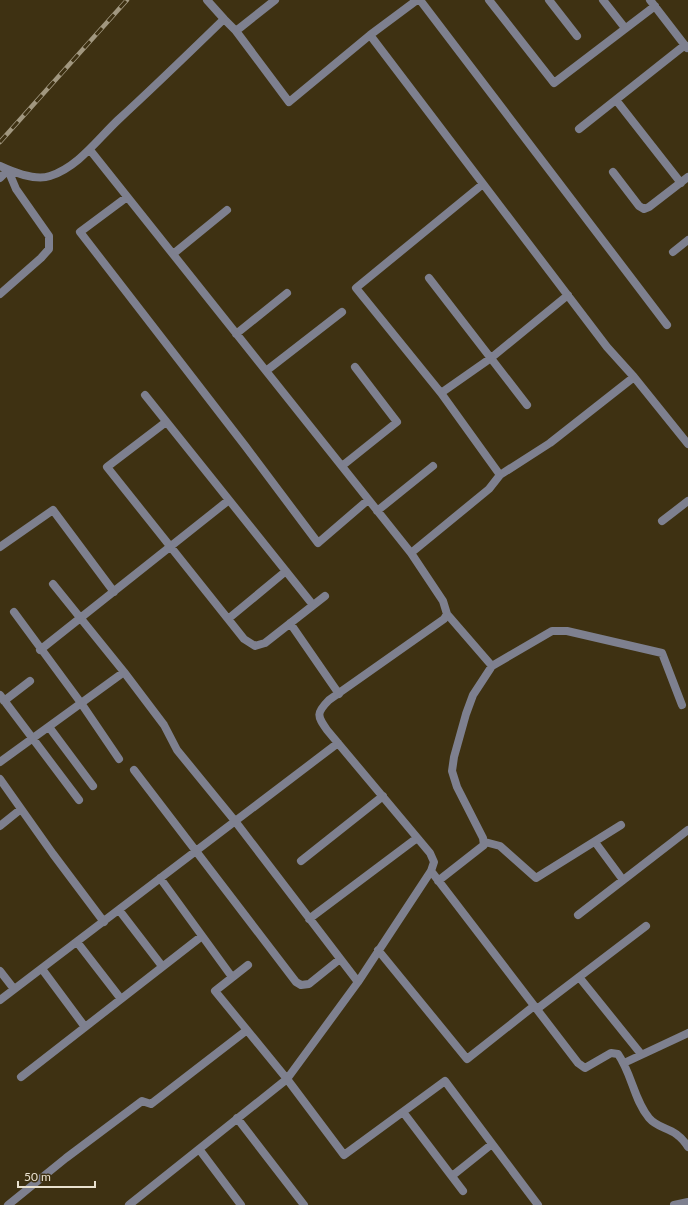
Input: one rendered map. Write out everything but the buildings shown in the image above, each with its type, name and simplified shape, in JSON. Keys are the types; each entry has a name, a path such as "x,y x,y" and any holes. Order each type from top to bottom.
{"street":[{"path":"207,0 236,31 288,102 370,35 417,0"},
{"path":"236,31 275,0"},
{"path":"420,0 667,325"},
{"path":"489,0 554,83 625,28 652,3 686,47 579,129"},
{"path":"549,0 577,36"},
{"path":"603,0 625,28"},
{"path":"0,166 8,170 38,178 49,177 60,172 90,150 111,127 224,19"},
{"path":"370,35 607,347 685,433 688,444"},
{"path":"616,100 681,183"},
{"path":"90,150 411,553 443,601 447,614 492,666"},
{"path":"0,178 8,170"},
{"path":"0,294 41,258 48,249 49,236 16,189 8,170"},
{"path":"613,172 639,206 644,209 649,207 688,177"},
{"path":"483,184 356,288 441,393 500,475"},
{"path":"127,197 80,232 318,543 368,500"},
{"path":"173,254 227,210"},
{"path":"673,252 688,240"},
{"path":"429,278 527,405"},
{"path":"236,334 287,293"},
{"path":"441,393 491,358 568,295"},
{"path":"266,371 342,312"},
{"path":"342,466 398,422 355,367"},
{"path":"411,553 489,489 500,475 550,443 634,377"},
{"path":"144,395 313,605"},
{"path":"166,422 107,467 244,640 255,646 265,642 325,596"},
{"path":"377,511 433,466"},
{"path":"40,650 229,500"},
{"path":"662,521 688,501"},
{"path":"0,547 53,510 114,592"},
{"path":"228,619 286,572"},
{"path":"53,584 124,672 164,725 177,750 235,821 358,982"},
{"path":"14,612 40,650 81,703 119,759"},
{"path":"129,1205 287,1079 358,982 431,871 434,862 430,853 319,720 319,714 321,708 444,619 447,614"},
{"path":"290,623 340,694"},
{"path":"621,825 536,878 500,846 485,842 463,800 452,771 466,714 473,695 492,666 552,631 567,631 662,653 682,705"},
{"path":"0,762 124,672"},
{"path":"30,681 1,698 79,800"},
{"path":"49,727 93,786"},
{"path":"0,1000 338,743"},
{"path":"134,770 296,982 301,985 309,984 340,959"},
{"path":"0,779 104,922"},
{"path":"301,861 383,796"},
{"path":"0,826 21,809"},
{"path":"578,914 688,830"},
{"path":"310,919 417,838"},
{"path":"438,881 483,847 485,842"},
{"path":"595,842 623,880"},
{"path":"431,871 581,1066 585,1068 611,1053 618,1054 624,1063 650,1120 682,1137 688,1148"},
{"path":"160,878 232,978"},
{"path":"119,910 162,966"},
{"path":"378,950 467,1059 646,926"},
{"path":"21,1076 202,936"},
{"path":"77,942 121,999"},
{"path":"248,965 215,991 287,1079 344,1155 445,1081 538,1205"},
{"path":"42,969 85,1027"},
{"path":"0,971 14,989"},
{"path":"579,977 641,1054"},
{"path":"8,1205 66,1158 142,1101 151,1104 247,1030"},
{"path":"624,1063 688,1033"},
{"path":"403,1112 463,1191"},
{"path":"238,1118 304,1205"},
{"path":"452,1176 492,1144"},
{"path":"199,1149 241,1205"},
{"path":"674,1205 688,1202"}],"railway":[{"path":"0,142 127,0"}]}
